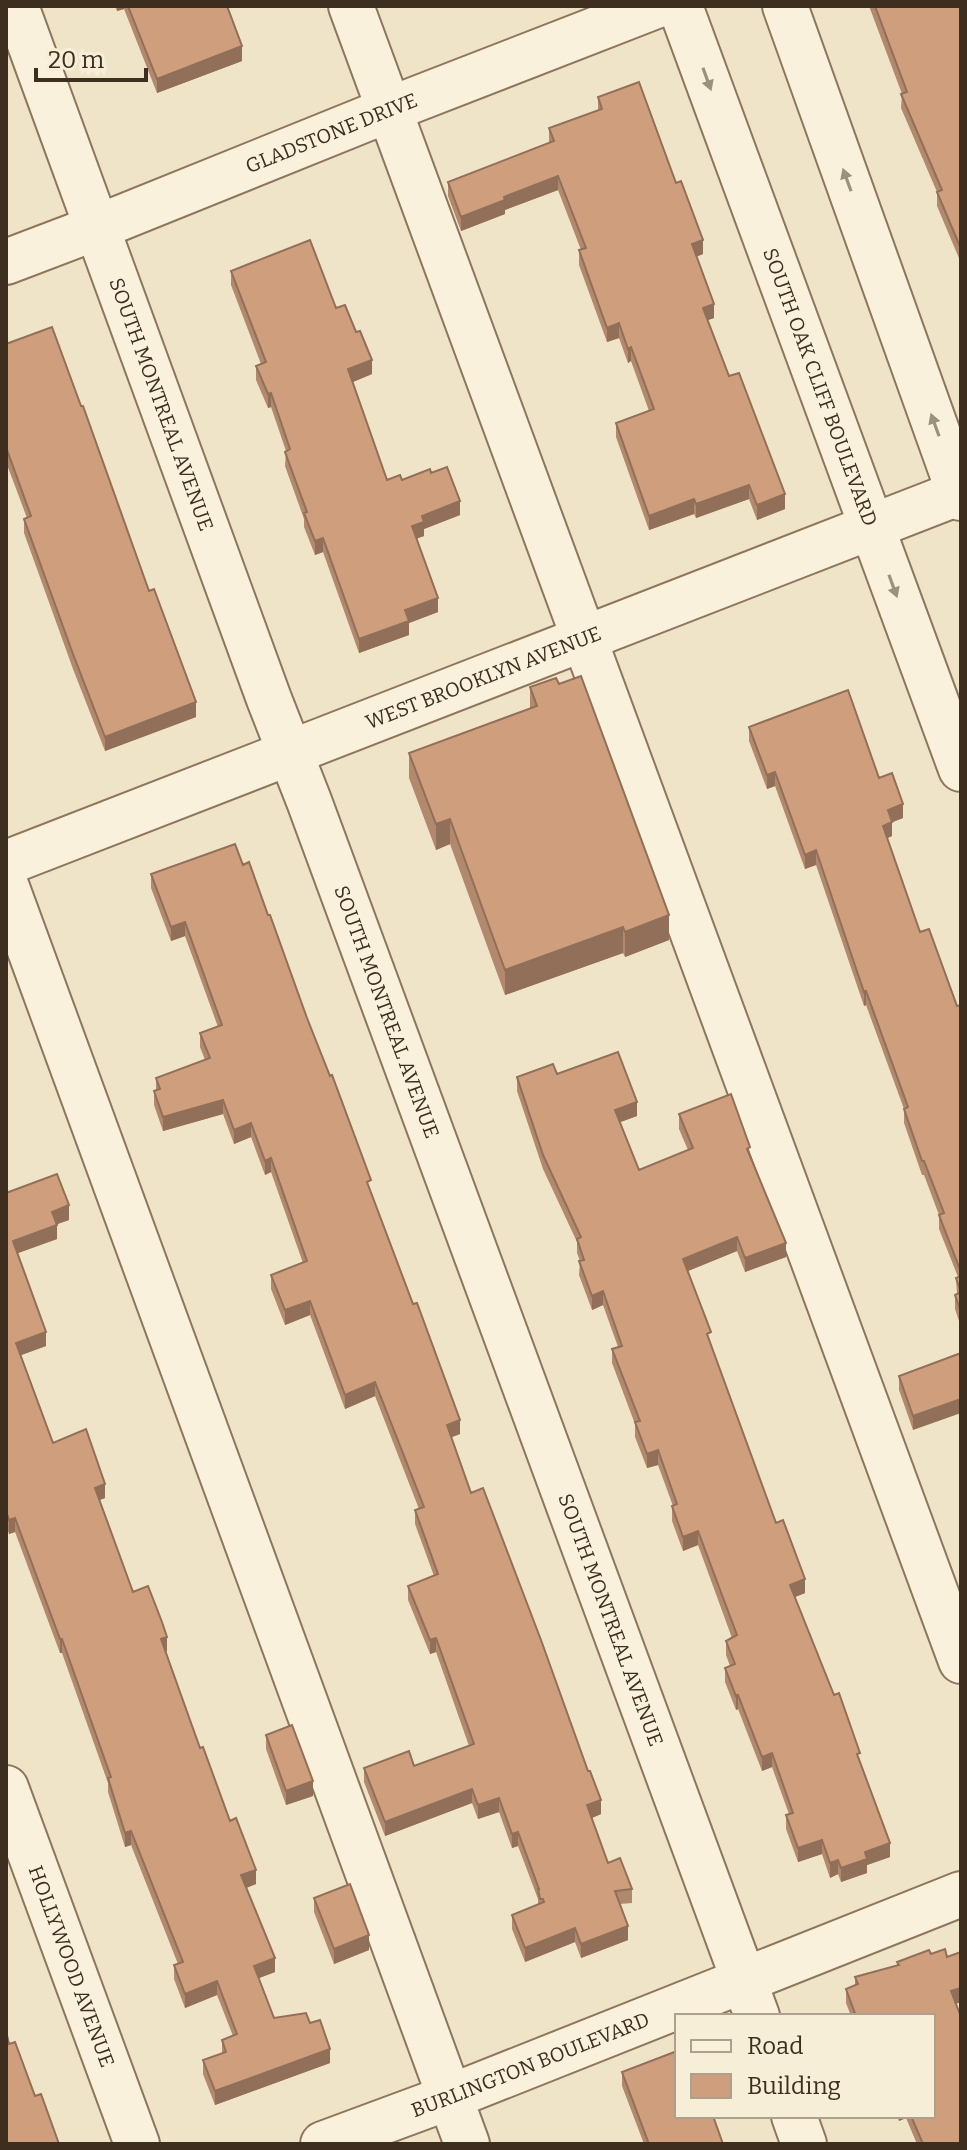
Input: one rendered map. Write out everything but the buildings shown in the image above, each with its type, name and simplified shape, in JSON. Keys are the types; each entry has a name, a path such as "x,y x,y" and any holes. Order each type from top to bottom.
{"street":[{"name":"SOUTH MONTREAL AVENUE","path":"16,6 751,1998"},
{"path":"351,6 961,1661"},
{"name":"GLADSTONE DRIVE","path":"6,262 656,6"},
{"name":"SOUTH OAK CLIFF BOULEVARD","path":"680,6 961,769"},
{"path":"785,6 960,494"},
{"name":"WEST BROOKLYN AVENUE","path":"6,863 960,494"},
{"path":"6,885 467,2144"},
{"name":"HOLLYWOOD AVENUE","path":"6,1788 137,2144"},
{"name":"BURLINGTON BOULEVARD","path":"702,2014 751,1998 961,1894"},
{"name":"BURLINGTON BOULEVARD","path":"323,2144 450,2097 675,2023"},
{"path":"795,2118 804,2144"}]}
